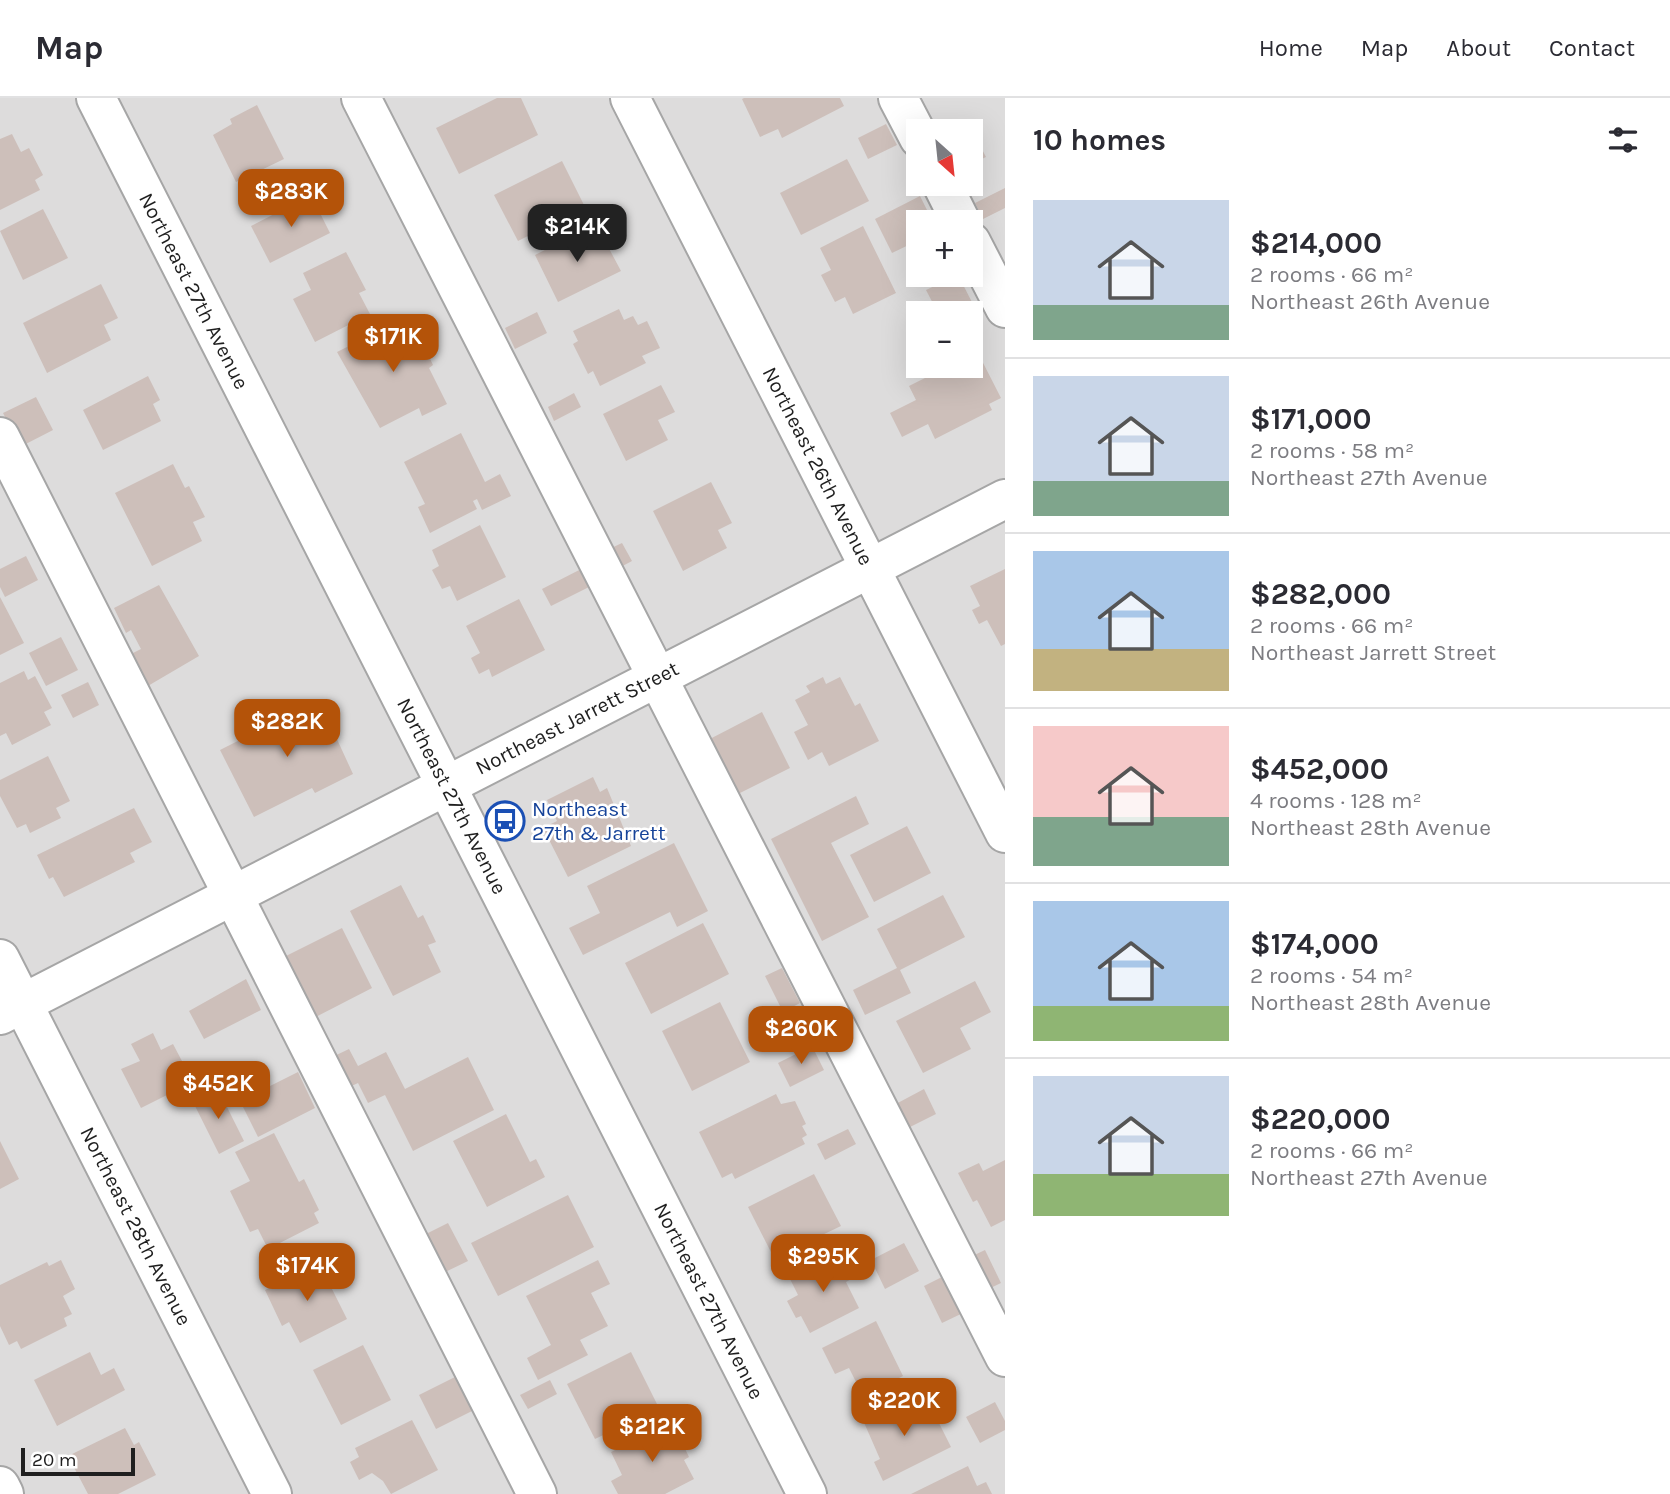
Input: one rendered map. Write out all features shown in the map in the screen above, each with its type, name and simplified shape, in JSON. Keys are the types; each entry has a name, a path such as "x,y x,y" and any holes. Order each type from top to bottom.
{"street":[{"name":"Northeast 27th Avenue","path":"96,98 807,1494"},
{"path":"361,98 1005,1357"},
{"name":"Northeast 26th Avenue","path":"630,98 1005,833"},
{"path":"898,98 909,119"},
{"path":"983,265 1005,308"},
{"path":"0,437 537,1494"},
{"name":"Northeast Jarrett Street","path":"11,1009 1005,499"},
{"name":"Northeast 28th Avenue","path":"0,959 11,1009 272,1494"},
{"path":"0,1486 4,1494"}],"shaded area":[{"path":"0,98 1005,98 1005,1494 0,1494"}],"building":[{"path":"497,98 521,98 538,135 459,174 436,128"},
{"path":"840,98 844,106 782,138 778,129 760,137 742,99"},
{"path":"257,105 284,159 236,182 213,135 232,124 230,119"},
{"path":"886,124 897,145 868,159 858,138"},
{"path":"12,134 21,152 29,148 43,175 35,180 40,190 0,210 0,139"},
{"path":"847,159 869,201 801,235 780,193"},
{"path":"562,161 585,207 518,241 494,195"},
{"path":"1005,188 1005,208 983,219 983,210 978,210 975,203"},
{"path":"311,195 330,233 270,263 251,226"},
{"path":"920,196 927,210 906,210 906,246 892,253 875,219"},
{"path":"43,209 68,258 23,280 0,231"},
{"path":"863,226 896,293 853,314 845,297 835,302 821,275 831,270 820,248"},
{"path":"590,227 599,244 605,241 621,271 558,302 535,255"},
{"path":"346,252 366,290 359,293 370,314 315,342 293,299 311,290 303,273"},
{"path":"101,284 118,318 104,325 111,340 47,373 23,323"},
{"path":"932,287 964,287 971,301 932,301 926,290"},
{"path":"619,309 624,320 633,316 638,325 647,321 660,348 642,356 646,363 600,386 593,371 588,374 573,344 578,341 573,331"},
{"path":"537,312 547,333 515,349 505,328"},
{"path":"403,319 415,341 420,338 433,365 429,368 447,404 422,416 419,408 380,428 337,352"},
{"path":"983,363 1001,398 989,404 992,410 935,439 928,424 902,437 890,413 916,400 909,386 925,378 983,378"},
{"path":"148,376 160,400 153,404 161,421 103,450 83,410"},
{"path":"661,385 675,412 658,420 668,440 626,461 603,414"},
{"path":"574,393 581,407 554,421 548,407"},
{"path":"36,397 53,430 20,447 3,413"},
{"path":"461,433 485,482 500,474 511,496 482,510 477,499 473,501 477,509 430,533 418,507 425,504 404,462"},
{"path":"173,464 185,488 189,486 205,517 193,522 202,541 152,566 115,493"},
{"path":"711,482 732,523 718,530 727,548 683,571 653,511"},
{"path":"480,525 506,577 457,601 450,586 442,589 432,570 439,566 432,550"},
{"path":"622,543 632,561 615,570 605,551"},
{"path":"26,556 38,580 5,597 0,587 0,569"},
{"path":"591,564 599,582 551,606 542,589"},
{"path":"1005,569 1005,644 1001,646 987,620 979,624 972,610 980,606 970,586"},
{"path":"159,585 199,656 141,690 125,657 141,649 131,630 126,633 114,608"},
{"path":"0,597 24,643 0,655"},
{"path":"519,599 545,650 492,677 489,669 479,674 471,658 480,653 466,626"},
{"path":"61,637 78,670 46,686 29,653"},
{"path":"24,671 28,680 35,676 52,708 44,712 51,725 12,745 6,733 0,736 0,683"},
{"path":"823,677 826,684 840,677 855,706 860,703 879,741 829,766 822,752 808,760 794,732 808,725 795,700 810,692 806,686"},
{"path":"88,682 99,705 73,718 61,695"},
{"path":"319,700 353,774 315,793 312,788 254,817 220,750"},
{"path":"762,712 790,768 734,796 706,741"},
{"path":"48,756 70,801 56,808 61,818 30,833 26,824 17,828 0,796 0,780"},
{"path":"593,777 600,792 607,788 631,846 568,877 543,828 557,821 547,800"},
{"path":"856,796 869,824 831,843 869,917 822,941 771,839"},
{"path":"134,808 152,842 130,853 135,862 64,897 53,877 49,879 37,855"},
{"path":"907,826 931,873 874,902 850,855"},
{"path":"674,843 708,911 677,927 670,912 583,955 569,928 600,913 587,886"},
{"path":"401,885 418,918 423,915 436,942 428,945 441,972 393,996 350,911"},
{"path":"943,895 965,937 900,970 911,993 865,1015 853,990 897,968 877,929"},
{"path":"703,923 729,974 651,1014 625,963"},
{"path":"342,928 372,988 306,1022 276,961"},
{"path":"782,968 800,1003 783,1012 765,976"},
{"path":"246,979 261,1010 204,1039 189,1011"},
{"path":"975,981 991,1012 960,1028 971,1049 923,1073 896,1021"},
{"path":"720,1002 750,1062 692,1091 662,1031"},
{"path":"153,1033 161,1050 173,1044 193,1082 141,1108 121,1069 140,1061 131,1044"},
{"path":"812,1046 824,1070 790,1087 778,1063"},
{"path":"349,1049 358,1066 386,1052 405,1089 468,1057 494,1110 413,1151 385,1095 368,1103 358,1083 341,1091 326,1060"},
{"path":"298,1072 315,1108 258,1137 240,1101"},
{"path":"217,1087 244,1141 219,1154 192,1100"},
{"path":"924,1089 936,1114 906,1129 894,1105"},
{"path":"776,1094 781,1104 795,1101 806,1124 802,1126 807,1135 802,1138 805,1144 735,1179 732,1173 722,1178 699,1132"},
{"path":"506,1114 530,1162 536,1159 545,1177 487,1207 453,1141"},
{"path":"848,1129 856,1144 825,1160 817,1144"},
{"path":"274,1133 299,1182 304,1179 319,1210 314,1213 319,1223 268,1249 258,1229 250,1232 230,1191 250,1181 235,1152"},
{"path":"0,1141 19,1179 0,1189"},
{"path":"1005,1160 1005,1220 991,1227 977,1200 973,1202 958,1173 979,1163 983,1171"},
{"path":"814,1174 841,1226 774,1258 748,1207"},
{"path":"568,1195 594,1247 498,1296 471,1243"},
{"path":"448,1223 468,1261 437,1276 418,1238"},
{"path":"904,1243 919,1271 885,1289 871,1260"},
{"path":"985,1250 1001,1283 982,1292 966,1259"},
{"path":"841,1253 853,1278 846,1282 859,1308 810,1333 801,1316 796,1318 787,1301 798,1295 790,1279"},
{"path":"61,1260 75,1289 63,1296 72,1314 64,1318 67,1326 21,1349 17,1341 9,1345 0,1326 0,1285 47,1262 49,1266"},
{"path":"598,1260 610,1284 591,1293 608,1326 580,1340 588,1355 538,1380 527,1358 551,1345 526,1296"},
{"path":"319,1263 347,1319 300,1343 289,1322 282,1326 265,1290"},
{"path":"946,1275 965,1312 942,1323 924,1286"},
{"path":"876,1321 903,1376 863,1396 849,1368 835,1374 822,1348"},
{"path":"363,1345 391,1400 341,1425 313,1370"},
{"path":"90,1352 101,1375 114,1368 125,1390 57,1426 34,1380"},
{"path":"631,1352 659,1408 595,1439 567,1384"},
{"path":"457,1376 474,1410 436,1429 419,1395"},
{"path":"550,1380 557,1394 528,1409 520,1395"},
{"path":"897,1400 910,1417 931,1407 951,1447 883,1481 874,1462 880,1459 862,1418"},
{"path":"995,1402 1005,1421 1005,1430 980,1443 966,1417"},
{"path":"412,1420 438,1470 391,1494 383,1481 372,1473 359,1480 350,1462 359,1457 355,1448"},
{"path":"672,1422 689,1457 684,1460 694,1479 665,1494 618,1494 611,1481 622,1475 611,1452"},
{"path":"125,1428 134,1445 139,1442 156,1475 118,1494 88,1494 68,1456"},
{"path":"968,1466 977,1486 986,1482 992,1494 911,1494"}],"place":[{"name":"Northeast 27th & Jarrett","path":"505,821"}]}
